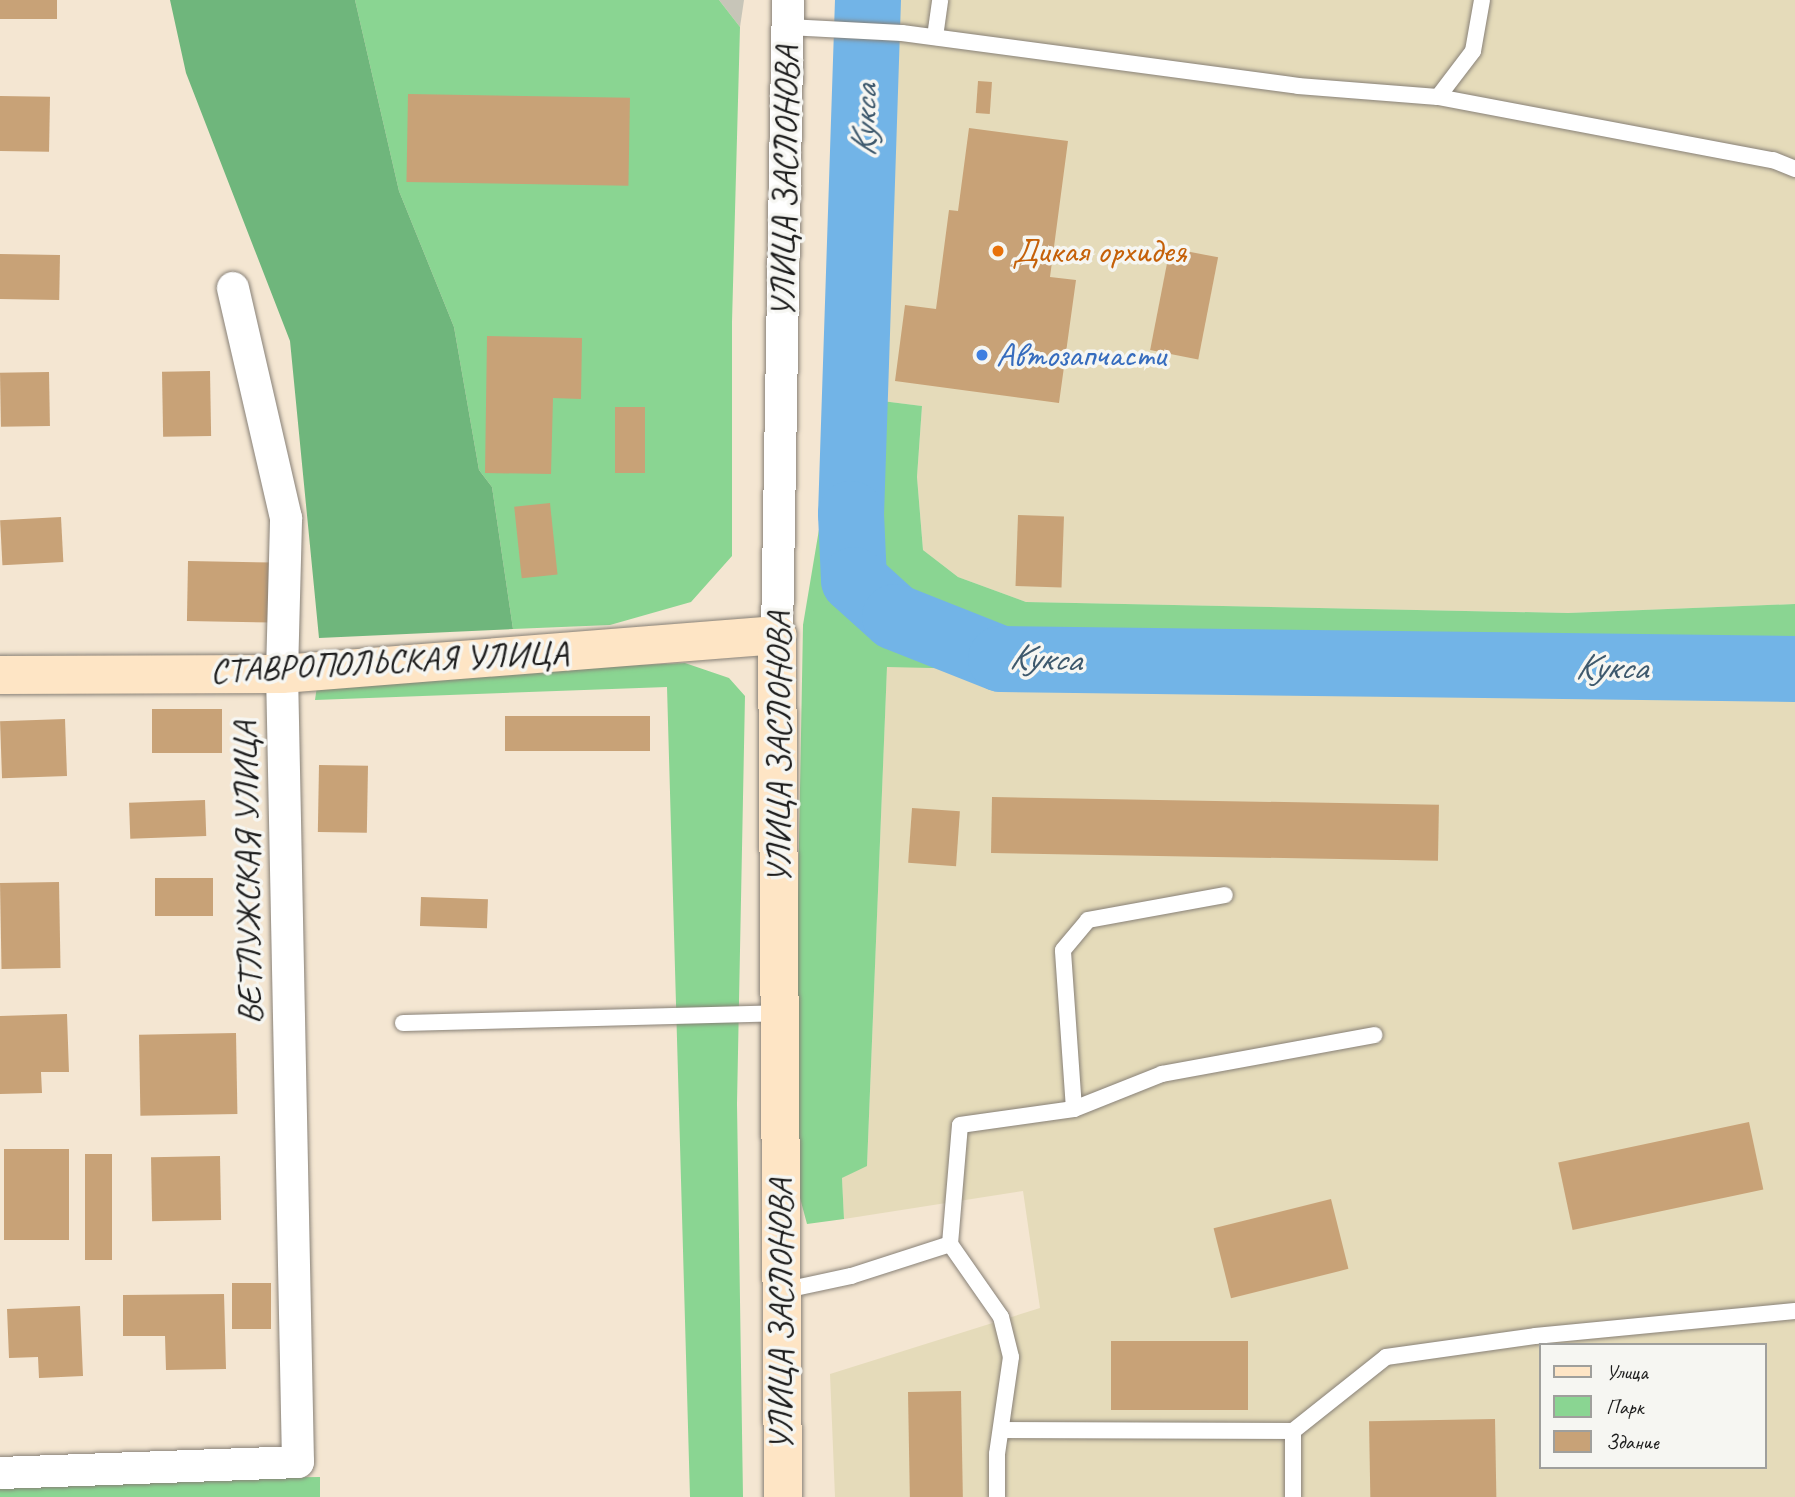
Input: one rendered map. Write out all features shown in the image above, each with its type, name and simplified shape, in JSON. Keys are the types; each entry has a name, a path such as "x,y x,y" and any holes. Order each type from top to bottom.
{"street":[{"name":"УЛИЦА ЗАСЛОНОВА","path":"783,1497 777,635 788,13"},
{"name":"ВЕТЛУЖСКАЯ УЛИЦА","path":"0,1473 298,1462 282,674 286,519 233,288"},
{"name":"СТАВРОПОЛЬСКАЯ УЛИЦА","path":"0,675 282,674 777,635"}],"lane":[{"path":"935,37 940,0"},
{"path":"1438,97 1473,51 1482,0"},
{"path":"788,13 836,31 902,33 1298,86 1438,97 1773,160 1795,169"},
{"path":"1074,1109 1063,950 1088,920 1225,895"},
{"path":"403,1023 780,1013"},
{"path":"998,1497 1001,1430 1011,1357 1001,1317 950,1244 960,1125 1074,1109 1162,1074 1374,1035"},
{"path":"781,1291 888,1265 950,1244"},
{"path":"1001,1430 1293,1431 1386,1357 1535,1336 1795,1311"},
{"path":"1293,1431 1293,1497"}],"shaded area":[{"path":"719,0 744,0 740,27"},
{"path":"899,0 1795,0 1795,604 1568,613 1026,602 958,577 923,550 917,477 922,406 874,400 884,62"},
{"path":"887,666 1491,683 1795,673 1795,1497 835,1497 830,1374 1040,1308 1023,1191 844,1219 842,1178 867,1165"}],"green space":[{"path":"170,0 355,0 399,191 454,327 479,470 492,487 513,629 319,638 290,341 186,73"},
{"path":"355,0 719,0 740,27 732,322 732,556 691,602 610,625 513,629 492,487 479,470 454,327 399,191"},
{"path":"841,398 841,573 858,611 975,669 887,667 867,1166 842,1178 844,1219 807,1224 793,1172 803,625"},
{"path":"874,400 922,406 917,477 923,550 958,577 1026,602 1568,613 1795,604 1795,649 1304,649 1013,640 923,613 882,584 868,525"},
{"path":"685,663 729,678 745,696 737,1104 743,1497 690,1497 667,687 315,700 318,679"},
{"path":"320,1477 320,1497 0,1497 0,1481"}],"building":[{"path":"0,0 57,0 57,19 0,19"},
{"path":"978,81 992,82 990,114 976,113"},
{"path":"408,94 630,98 628,186 406,182"},
{"path":"0,96 50,97 49,152 0,151"},
{"path":"969,128 1068,141 1050,277 1076,280 1059,403 895,381 905,305 936,309 949,210 958,211"},
{"path":"1170,248 1218,257 1198,359 1150,350"},
{"path":"0,254 60,255 59,300 0,299"},
{"path":"487,336 582,338 581,399 553,398 551,474 485,473"},
{"path":"210,371 211,436 163,437 162,372"},
{"path":"49,372 50,426 1,427 0,373"},
{"path":"615,407 645,407 645,473 615,473"},
{"path":"550,503 558,575 522,578 514,507"},
{"path":"1018,515 1064,517 1061,588 1016,586"},
{"path":"61,517 63,562 2,565 0,520"},
{"path":"188,561 273,562 272,622 187,621"},
{"path":"152,709 222,709 222,753 152,753"},
{"path":"505,716 650,716 650,751 505,751"},
{"path":"65,719 67,776 2,778 0,721"},
{"path":"319,765 368,766 367,833 318,832"},
{"path":"992,797 1439,805 1438,861 991,853"},
{"path":"205,800 206,836 130,839 129,803"},
{"path":"912,808 960,811 956,866 908,863"},
{"path":"155,878 213,878 213,916 155,916"},
{"path":"59,882 61,968 2,969 0,883"},
{"path":"421,897 488,899 487,928 420,926"},
{"path":"67,1014 69,1072 41,1072 42,1093 0,1094 0,1016"},
{"path":"236,1033 237,1114 140,1116 139,1035"},
{"path":"1749,1122 1763,1189 1573,1230 1558,1163"},
{"path":"4,1149 69,1149 69,1240 4,1240"},
{"path":"85,1154 112,1154 112,1260 85,1260"},
{"path":"220,1156 221,1220 152,1221 151,1157"},
{"path":"1331,1199 1348,1269 1231,1298 1214,1228"},
{"path":"232,1283 271,1283 271,1329 232,1329"},
{"path":"224,1294 226,1369 166,1370 165,1336 123,1336 123,1295"},
{"path":"80,1306 83,1376 39,1378 38,1357 9,1358 7,1309"},
{"path":"1111,1341 1248,1341 1248,1410 1111,1410"},
{"path":"961,1391 963,1497 910,1497 908,1392"},
{"path":"1495,1419 1496,1497 1370,1497 1369,1421"}],"waterway":[{"name":"Кукса","path":"868,0 851,514 854,580 895,617 1001,659 1795,669"}],"place":[{"name":"Дикая орхидея","path":"998,251"},
{"name":"Автозапчасти","path":"982,355"}]}
